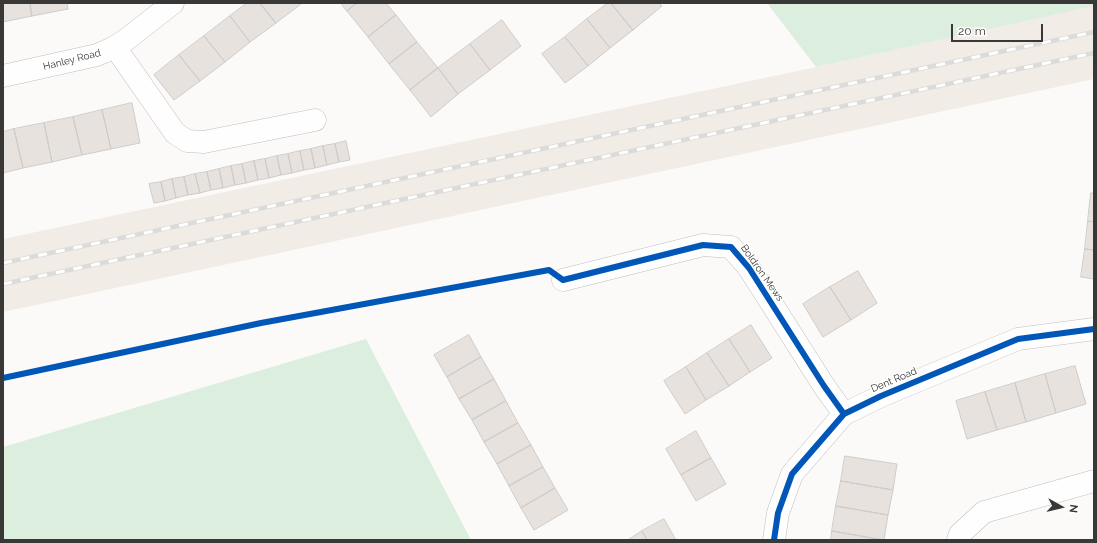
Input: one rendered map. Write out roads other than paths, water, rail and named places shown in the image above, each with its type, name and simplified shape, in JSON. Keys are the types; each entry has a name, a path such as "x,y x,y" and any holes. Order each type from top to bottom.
{"street":[{"name":"Hanley Road","path":"3,76 97,55 127,40 173,3"},
{"path":"115,47 175,133 186,141 204,142 315,120"},
{"name":"Boldron Mews","path":"564,280 703,245 731,247 749,268 844,414"},
{"name":"Dent Road","path":"774,540 778,513 792,474 844,414 881,396 1018,339 1094,329"},
{"path":"958,540 960,534 984,512 1094,481"}],"railway":[{"path":"3,263 1094,32"},
{"path":"3,284 1094,53"}]}
